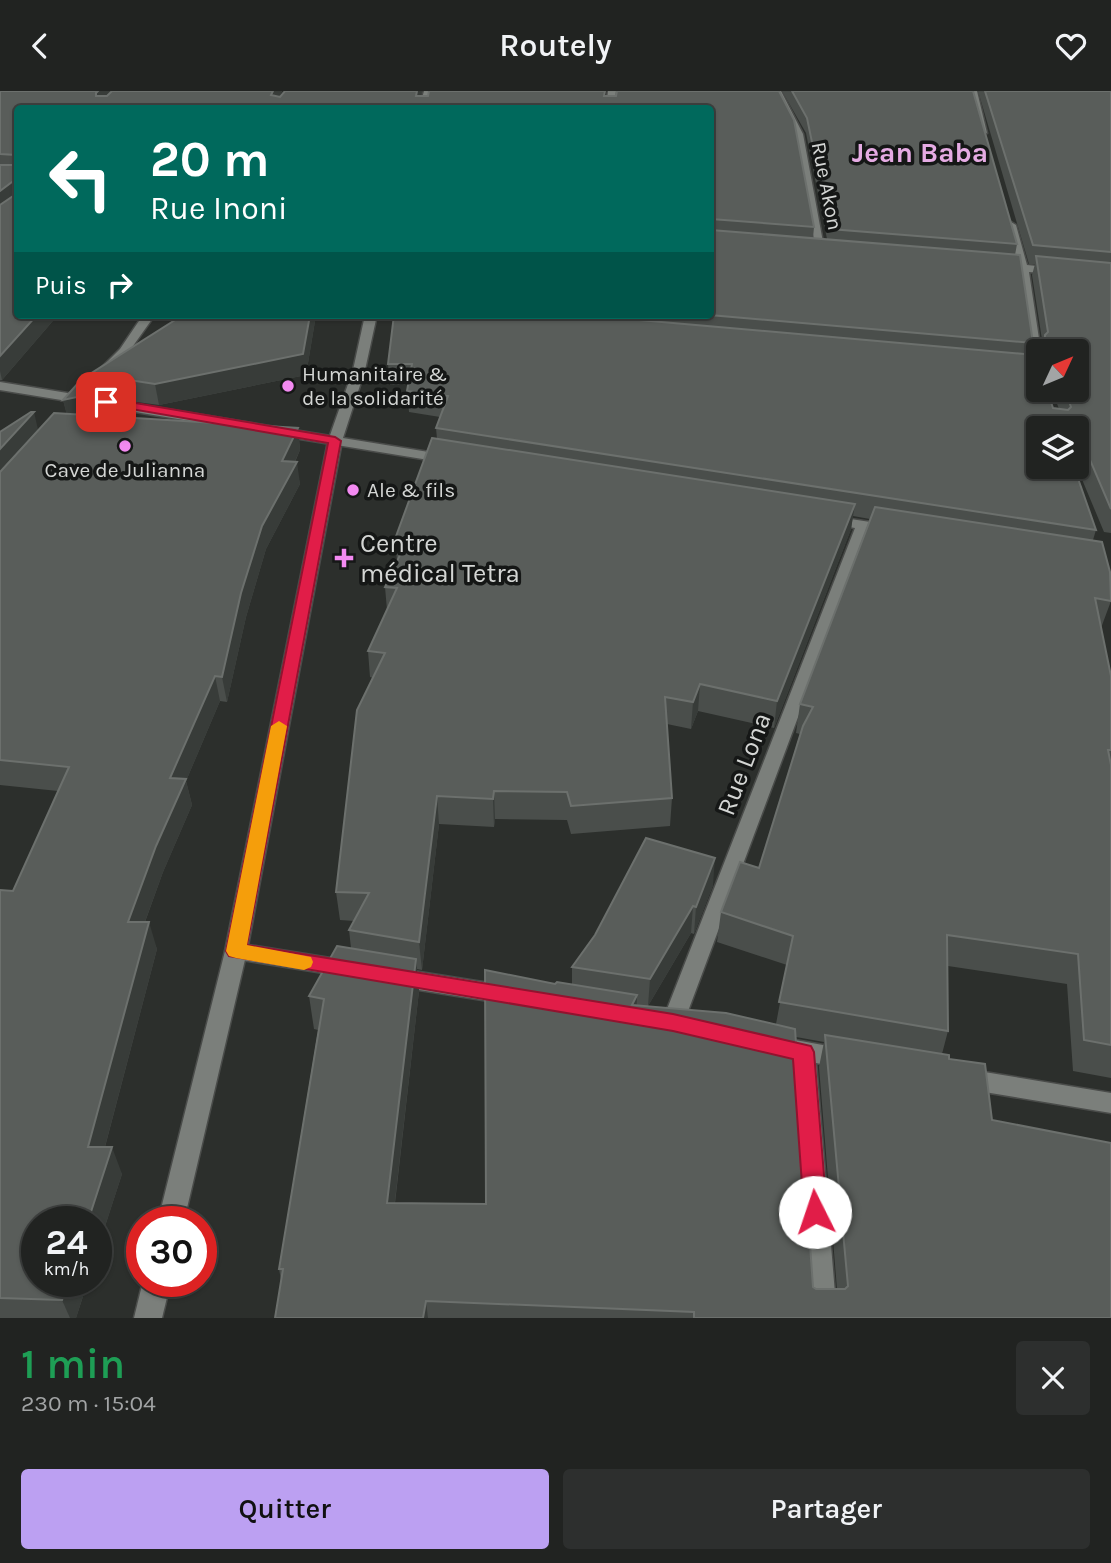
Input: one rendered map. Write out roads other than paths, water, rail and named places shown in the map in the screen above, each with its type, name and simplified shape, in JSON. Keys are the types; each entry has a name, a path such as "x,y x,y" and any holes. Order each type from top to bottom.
{"street":[{"name":"Rue Akon","path":"776,91 799,134 821,251"},
{"path":"973,91 987,142"},
{"path":"1008,218 1023,268 1033,339"},
{"path":"807,250 835,253"},
{"path":"982,265 1073,272"},
{"path":"76,403 124,351 146,319"},
{"path":"175,1206 236,951 335,441 359,370 370,319"},
{"path":"0,386 76,403 457,460"},
{"path":"822,518 903,531"},
{"name":"Rue Lona","path":"673,1023 863,525"},
{"path":"236,951 536,1000"},
{"path":"646,1018 699,1028"},
{"path":"751,1040 870,1063"},
{"path":"803,1052 823,1318"},
{"path":"950,1077 1111,1103"},
{"path":"148,1318 153,1297"}],"place":[{"name":"Humanitaire & de la solidarité","path":"288,386"},
{"name":"Cave de Julianna","path":"125,446"},
{"name":"Ale & fils","path":"353,490"},
{"name":"Centre médical Tetra","path":"344,558"}],"district":[{"name":"Jean Baba","path":"920,152"}]}
